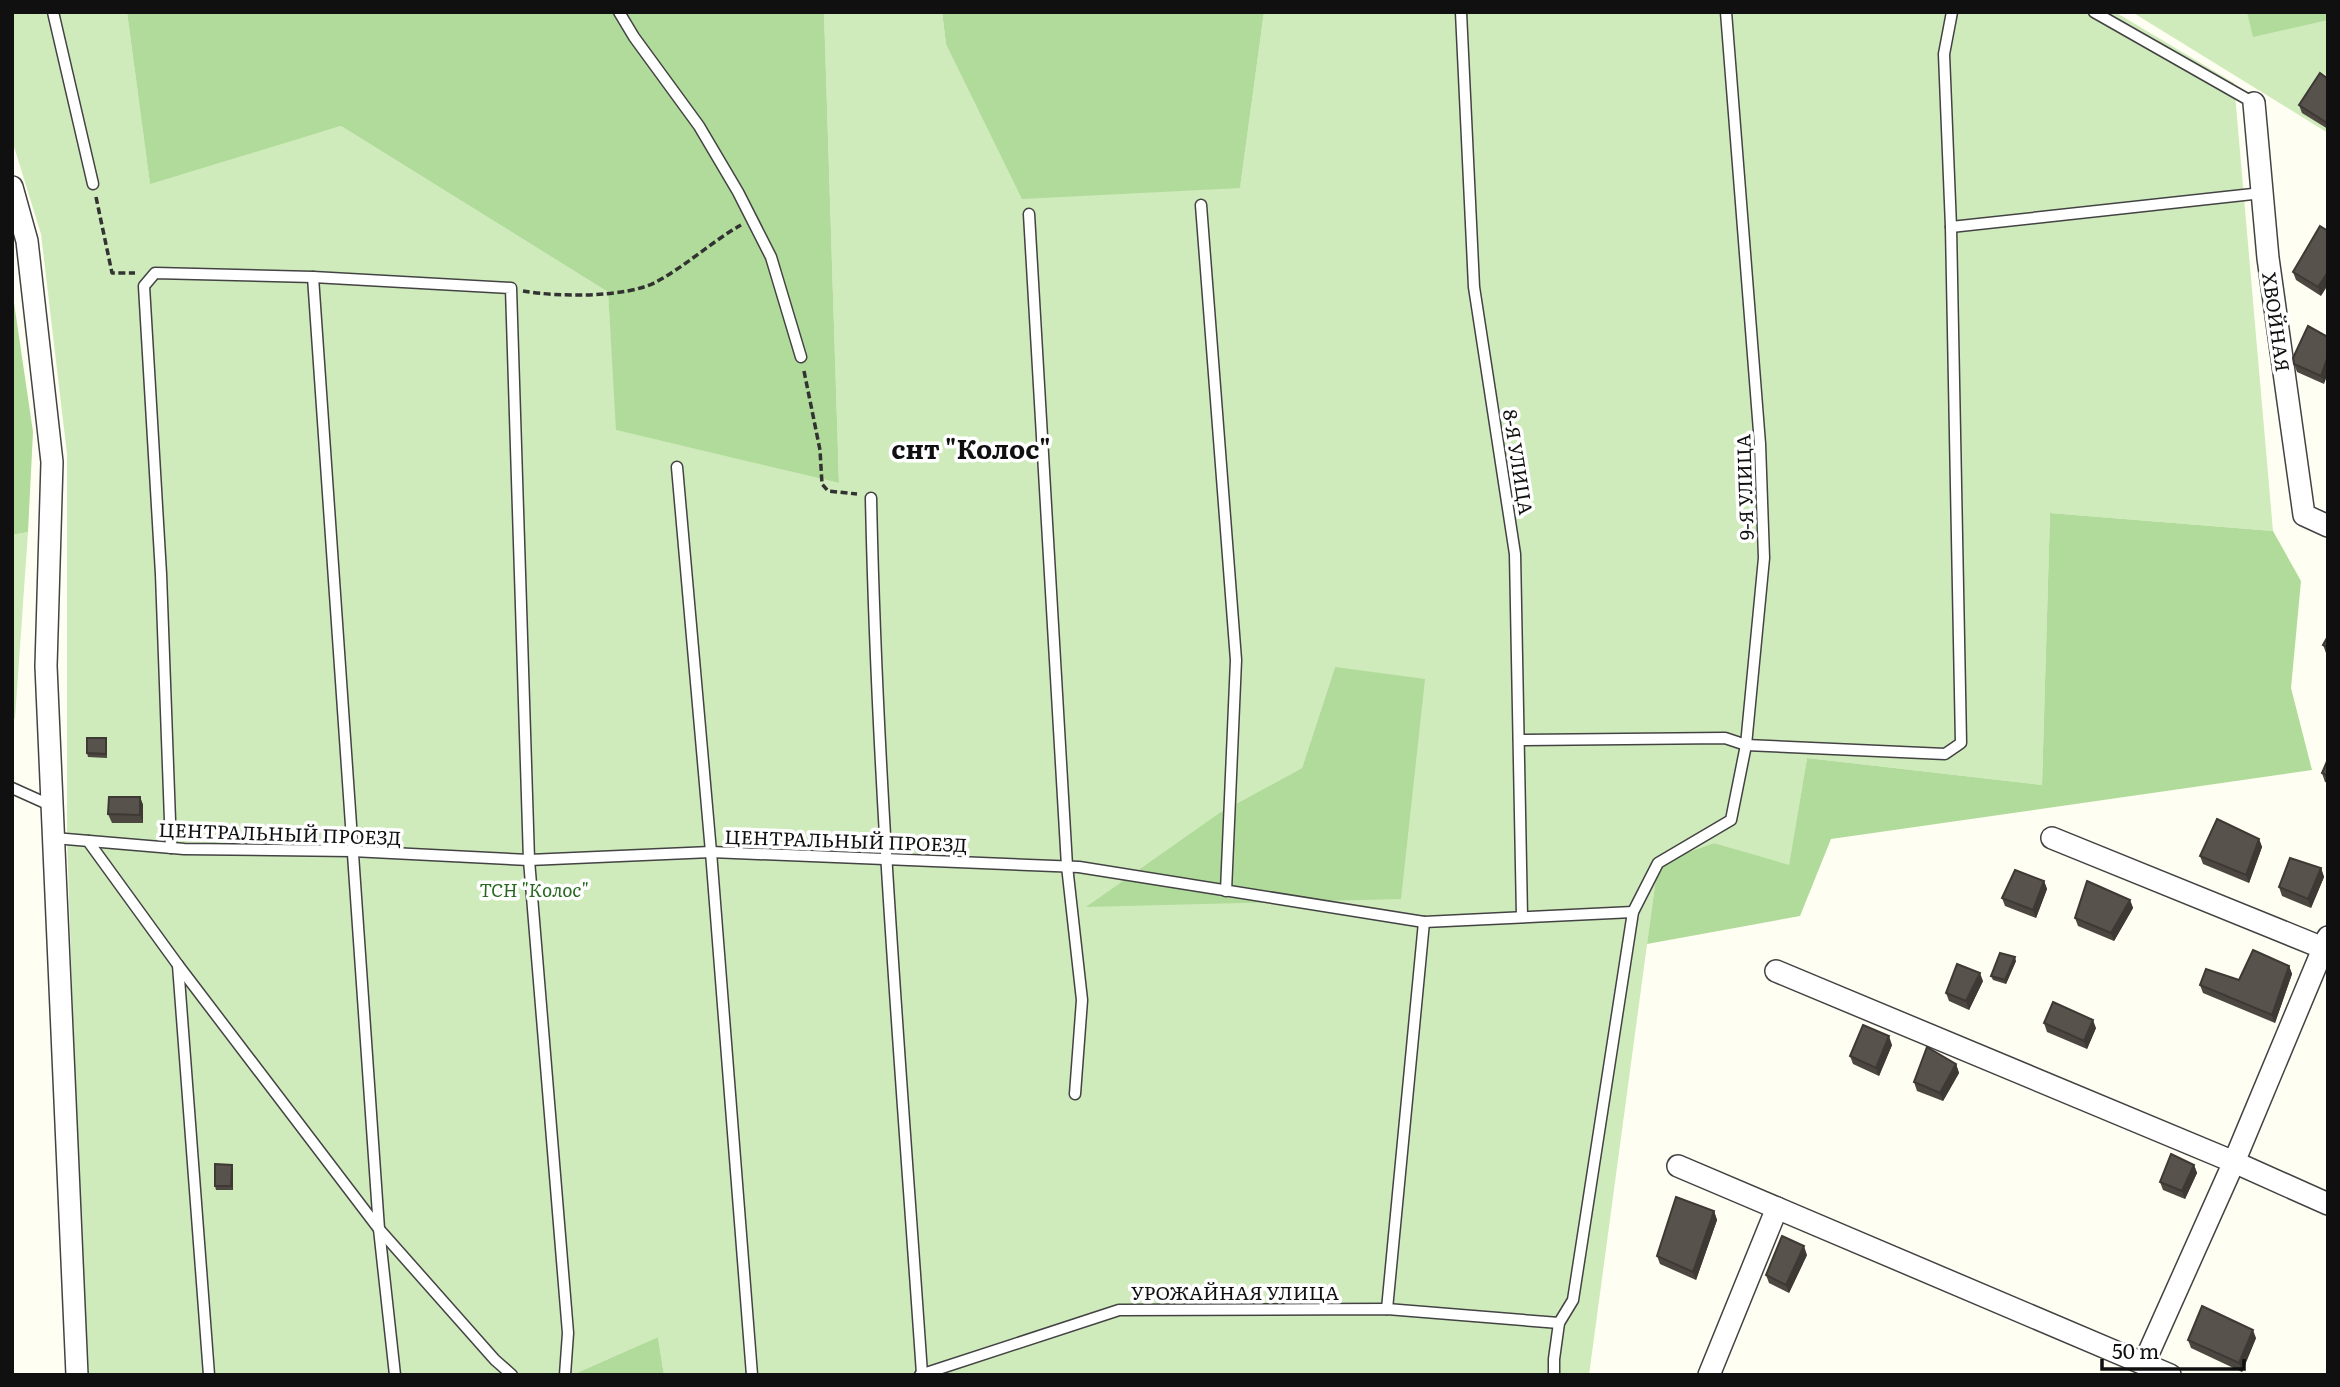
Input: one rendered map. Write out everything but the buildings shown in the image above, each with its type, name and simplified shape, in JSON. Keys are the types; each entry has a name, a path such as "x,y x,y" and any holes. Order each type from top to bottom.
{"street":[{"name":"ХВОЙНАЯ","path":"2254,103 2268,258 2304,515 2328,526"},
{"path":"12,187 27,241 52,462 47,666 77,1375"},
{"path":"2052,838 2326,945 2234,1162 2144,1363"},
{"path":"1776,971 2234,1162 2328,1204"},
{"path":"1678,1167 2170,1375"},
{"path":"1709,1375 1777,1208"}],"lane":[{"path":"53,12 93,184"},
{"path":"619,12 634,37 699,125 751,218 771,257 801,357"},
{"name":"8-Я УЛИЦА","path":"1461,12 1474,287 1515,554 1522,918"},
{"name":"9-Я УЛИЦА","path":"1554,1375 1559,1323 1573,1300 1633,912 1658,863 1731,820 1746,745 1764,545 1760,444 1726,12"},
{"path":"1519,740 1724,738 1746,745 1945,754 1961,743 1951,227 1944,54 1952,12"},
{"path":"2094,12 2254,103"},
{"path":"1951,227 2262,193"},
{"path":"1201,205 1236,660 1226,891"},
{"path":"1030,214 1067,866 1082,1000 1075,1094"},
{"path":"171,848 161,574 144,286 155,273 313,277 511,288 529,860 568,1333 565,1375"},
{"path":"313,277 379,1229 394,1375"},
{"path":"677,467 711,852 752,1375"},
{"path":"872,498 874,610 886,859 921,1374"},
{"path":"12,788 52,806"},
{"name":"ЦЕНТРАЛЬНЫЙ ПРОЕЗД","path":"54,838 171,848 352,851 529,860 711,852 1067,866 1424,922 1633,912"},
{"path":"88,841 178,965 379,1229 495,1360 512,1375"},
{"path":"1387,1309 1424,922"},
{"path":"178,965 209,1375"},
{"name":"УРОЖАЙНАЯ УЛИЦА","path":"921,1374 1119,1310 1387,1309 1559,1323"}],"path":[{"path":"93,184 112,273 155,273"},
{"path":"511,288 533,293 628,293 667,276 751,218"},
{"path":"801,357 820,450 824,488 833,492 864,494 872,498"}],"green space":[{"name":"ТСН \"Колос\"","path":"12,12 127,12 150,183 341,126 608,292 617,430 839,483 824,12 942,12 946,44 1240,187 1264,12 2115,12 2234,83 2273,531 2050,513 2042,785 1807,758 1789,866 1714,843 1658,863 1589,1375 664,1375 658,1337 572,1375 85,1375 67,839 67,454 41,234 12,140","holes":["1335,667 1401,899 1221,812 1302,768"]},
{"path":"127,12 824,12 839,483 616,430 608,292 341,126 150,184"},
{"path":"942,12 1264,12 1240,188 1022,199 946,44"},
{"path":"2132,12 2328,12 2328,133"},
{"path":"2247,12 2328,12 2328,20 2253,37"},
{"path":"12,289 33,432 28,532 12,535"},
{"path":"2050,513 2273,531 2301,581 2291,688 2312,770 1831,839 1800,916 1647,944 1658,863 1714,843 1789,865 1807,758 2042,785"},
{"path":"28,532 15,718 12,720 12,535"},
{"path":"1335,667 1425,679 1401,899 1086,907 1221,812 1302,768"},
{"path":"658,1337 664,1375 572,1375"}],"district":[{"name":"снт \"Колос\"","path":"971,447"}]}
